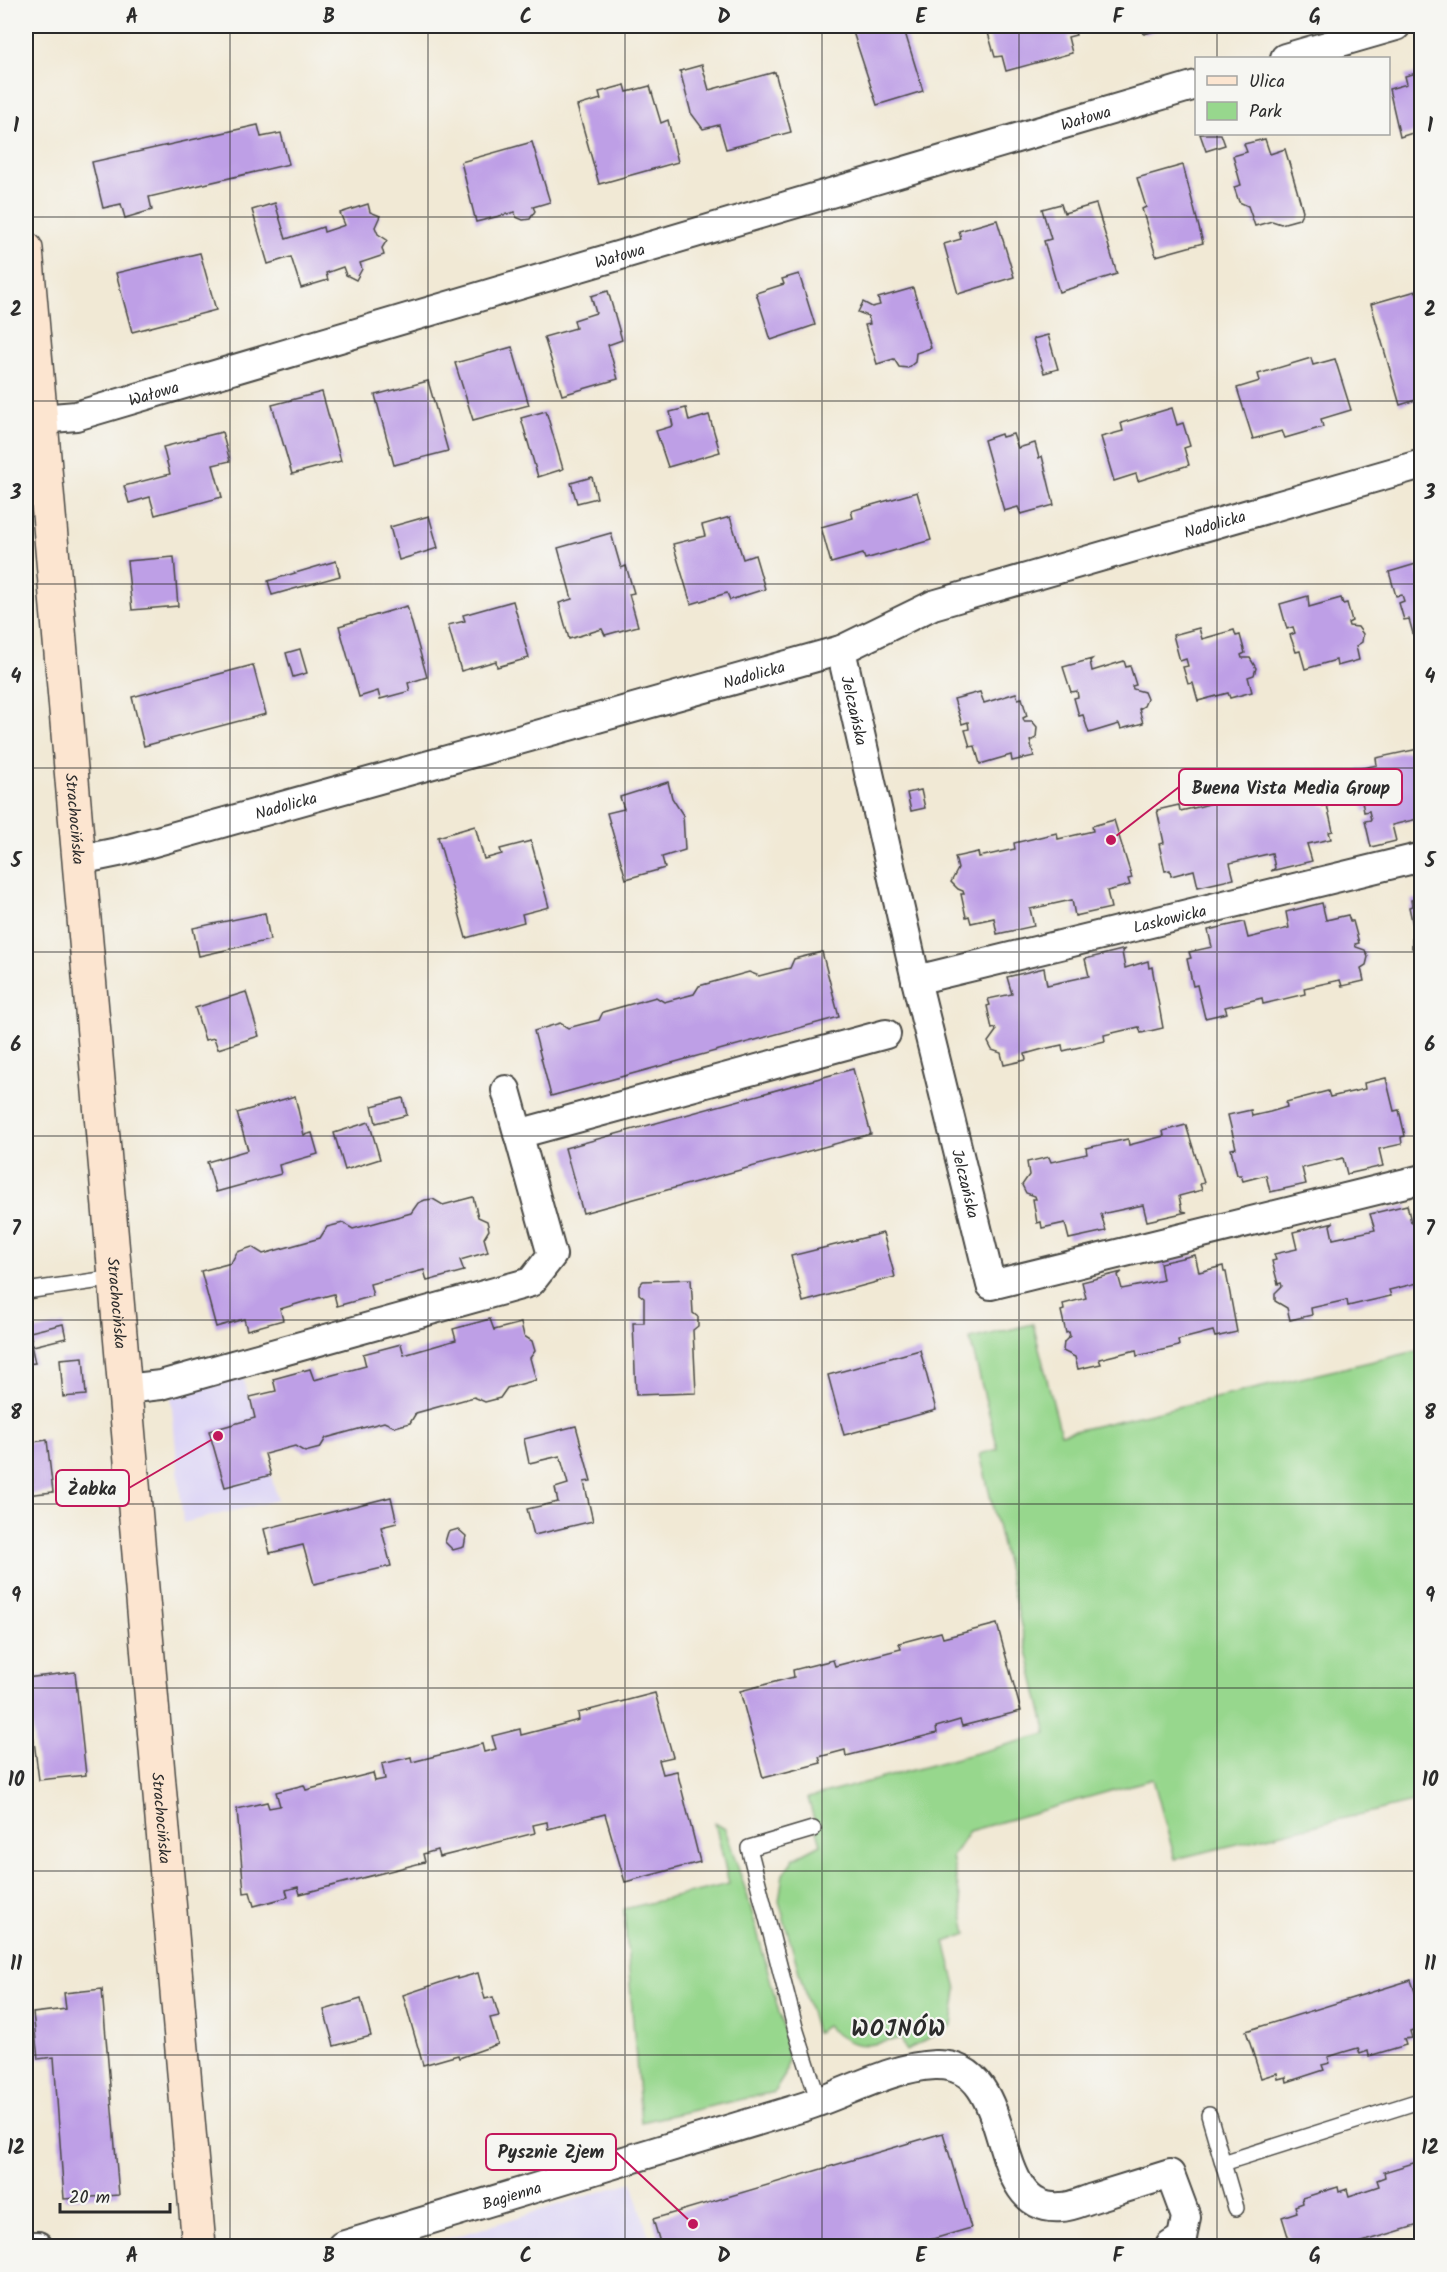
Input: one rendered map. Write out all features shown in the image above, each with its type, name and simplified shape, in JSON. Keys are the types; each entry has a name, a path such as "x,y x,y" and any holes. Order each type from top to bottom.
{"main road":[{"name":"Strachocińska","path":"26,249 30,365 41,419 200,2247"}],"street":[{"path":"1288,57 1396,26"},
{"name":"Wałowa","path":"41,419 76,416 1195,86"},
{"name":"Nadolicka","path":"79,860 129,849 842,650 933,605 1422,464"},
{"name":"Jelczańska","path":"842,650 916,980 992,1284 1422,1179"},
{"name":"Laskowicka","path":"916,980 1422,857"},
{"path":"518,1134 886,1034"},
{"path":"125,1389 161,1385 531,1282 552,1255 507,1090"},
{"name":"Bagienna","path":"342,2247 819,2103 908,2069 938,2065 958,2070 975,2080 987,2097 1019,2187 1035,2203 1061,2207 1170,2174 1186,2217 1182,2238 1170,2247"},
{"path":"26,2246 38,2247"}],"lane":[{"path":"26,1291 88,1280 115,1278"},
{"path":"813,1829 749,1848 796,2031 819,2103"},
{"path":"1223,2163 1422,2100"},
{"path":"1209,2115 1236,2208"}],"shaded area":[{"path":"243,1377 278,1500 183,1523 171,1397"},
{"path":"632,2182 652,2246 425,2246"}],"green space":[{"path":"1033,1324 1061,1434 1421,1350 1421,1800 1175,1859 1153,1779 969,1831 952,1857 967,1934 945,1942 957,1989 952,2025 906,2051 901,2038 862,2045 846,2040 826,2026 816,2033 779,1901 783,1874 794,1858 821,1844 808,1798 1047,1734 980,1454 998,1449 970,1339"},
{"path":"715,1823 725,1829 747,1894 783,2027 788,2058 785,2075 774,2092 641,2122 624,1909 729,1884"}],"building":[{"path":"875,26 903,26 923,91 877,105 853,32"},
{"path":"986,26 1073,26 1076,35 1068,37 1072,53 1006,71 1002,56 995,57"},
{"path":"1141,26 1171,26 1144,34"},
{"path":"702,65 709,90 775,72 791,132 726,149 719,125 703,129 691,113 680,71"},
{"path":"1421,72 1422,130 1400,137 1390,89 1407,84 1405,76"},
{"path":"625,85 627,92 650,86 661,123 668,120 678,162 599,184 577,106 601,99 599,92"},
{"path":"258,125 261,137 281,133 289,164 149,197 152,210 125,218 121,204 103,208 92,162"},
{"path":"1200,135 1221,135 1225,145 1206,151"},
{"path":"1265,139 1270,154 1285,149 1303,211 1299,219 1281,224 1272,221 1255,226 1248,206 1239,202 1234,187 1241,185 1233,156 1247,152 1244,144"},
{"path":"532,142 550,202 533,207 535,211 530,219 523,220 516,217 515,212 476,222 461,162"},
{"path":"1183,165 1203,243 1156,256 1142,209 1146,207 1137,178"},
{"path":"275,203 286,239 323,227 324,232 345,225 340,213 368,204 370,212 380,216 375,227 378,234 387,240 382,248 384,255 360,263 362,269 356,280 346,275 343,267 326,273 328,280 301,288 291,257 268,264 252,210"},
{"path":"1061,204 1064,213 1096,204 1117,274 1059,292 1044,241 1051,239 1042,209"},
{"path":"997,220 1014,277 958,294 944,244 961,239 959,231"},
{"path":"200,253 216,310 132,332 116,273"},
{"path":"799,274 815,325 771,340 756,293 784,284 782,279"},
{"path":"913,288 931,348 916,353 915,362 908,368 899,367 894,359 877,364 865,325 870,324 868,316 858,312 863,302 872,307 880,305 878,298"},
{"path":"608,291 622,340 608,345 618,379 562,395 544,337 576,328 574,320 596,313 591,296"},
{"path":"1416,291 1422,307 1422,398 1400,405 1371,304"},
{"path":"1048,335 1058,369 1044,373 1033,339"},
{"path":"512,347 529,405 473,420 455,363"},
{"path":"1311,358 1313,365 1335,359 1351,410 1321,419 1323,427 1285,438 1282,431 1253,439 1237,388 1260,381 1258,374"},
{"path":"428,381 448,451 394,465 375,395"},
{"path":"322,392 341,461 292,474 272,405"},
{"path":"686,408 689,421 709,415 720,452 668,467 656,431 673,426 670,412"},
{"path":"1172,408 1177,425 1183,423 1190,446 1184,448 1189,465 1138,481 1136,474 1114,481 1101,437 1123,431 1121,423"},
{"path":"546,411 563,469 538,477 521,418"},
{"path":"222,432 230,461 213,465 222,497 155,515 150,497 129,503 124,486 170,474 163,447"},
{"path":"1001,434 1002,437 1013,434 1018,448 1035,443 1039,458 1042,456 1054,505 1021,514 1018,507 1004,511 984,440"},
{"path":"592,477 597,498 577,503 571,483"},
{"path":"917,492 931,540 865,559 863,554 831,563 821,527 853,518 851,511"},
{"path":"429,516 438,548 399,560 390,527"},
{"path":"730,517 743,559 755,555 765,589 730,600 727,593 691,604 673,544 705,536 702,525"},
{"path":"611,533 621,568 626,566 634,593 629,594 638,626 605,635 602,629 569,639 559,603 572,599 558,548"},
{"path":"174,557 178,606 132,610 127,561"},
{"path":"336,561 340,576 272,595 268,581"},
{"path":"1416,564 1418,576 1422,575 1422,635 1414,637 1409,619 1404,620 1399,603 1404,601 1402,595 1396,596 1389,572"},
{"path":"1308,596 1309,607 1341,598 1343,604 1347,603 1352,621 1348,623 1349,626 1358,627 1363,634 1362,642 1356,646 1359,660 1337,666 1336,660 1305,669 1300,651 1296,652 1290,635 1295,633 1293,627 1287,629 1280,604"},
{"path":"513,601 529,658 497,667 496,661 461,671 448,625 465,621 463,615"},
{"path":"407,606 427,677 408,683 410,691 380,699 378,691 359,697 339,626"},
{"path":"1199,628 1202,639 1234,630 1236,636 1240,635 1245,653 1241,655 1242,658 1250,658 1256,668 1254,675 1248,677 1252,692 1230,698 1228,693 1198,701 1193,683 1188,684 1183,667 1188,666 1186,659 1180,661 1173,635"},
{"path":"300,649 307,673 293,677 286,653"},
{"path":"1092,659 1090,661 1092,671 1124,661 1126,667 1130,666 1136,685 1132,686 1133,689 1144,692 1147,699 1144,706 1139,709 1143,723 1121,729 1119,724 1089,733 1083,715 1079,716 1074,698 1078,697 1077,691 1071,692 1063,667"},
{"path":"253,665 266,714 144,746 132,697"},
{"path":"980,692 984,703 1016,693 1018,699 1022,698 1027,716 1023,718 1024,721 1032,721 1037,727 1036,738 1030,741 1034,756 1012,761 1011,755 980,764 975,746 970,747 965,730 969,729 968,722 962,724 954,699"},
{"path":"1418,749 1422,754 1422,818 1392,825 1396,841 1371,847 1365,821 1371,820 1369,811 1364,812 1361,796 1365,795 1358,769 1377,765 1376,758"},
{"path":"1314,773 1322,806 1327,805 1333,831 1329,832 1331,839 1307,844 1312,861 1271,871 1275,868 1272,853 1230,863 1234,879 1198,887 1194,870 1171,876 1170,870 1165,871 1159,844 1164,843 1157,810 1179,805 1180,811 1198,807 1216,802 1214,797 1257,786 1258,792 1294,784 1292,778"},
{"path":"668,782 672,798 683,815 685,850 662,857 665,868 626,879 607,813 624,809 620,797"},
{"path":"921,790 925,808 911,811 907,793"},
{"path":"1114,820 1132,878 1128,879 1130,885 1107,891 1111,908 1075,916 1072,900 1030,909 1034,926 997,934 994,918 971,923 969,916 966,917 961,894 964,894 963,891 951,882 958,869 955,857 978,852 979,857 1015,849 1014,843 1057,833 1058,839 1093,831 1092,826"},
{"path":"475,826 484,859 502,854 500,849 531,841 549,907 522,914 524,922 466,938 438,837"},
{"path":"1422,898 1422,954 1412,948 1412,939 1418,933 1418,929 1414,930 1409,907 1412,906 1411,900"},
{"path":"1322,903 1326,920 1348,915 1350,921 1353,921 1359,943 1355,944 1356,947 1365,950 1368,957 1366,965 1361,968 1364,981 1342,986 1340,980 1304,988 1305,994 1263,1004 1262,998 1225,1007 1227,1013 1205,1018 1197,985 1193,986 1187,959 1191,958 1189,952 1212,947 1208,930 1244,922 1248,938 1289,928 1286,912"},
{"path":"265,913 270,940 199,956 193,928"},
{"path":"1126,949 1122,952 1125,968 1148,961 1149,968 1152,967 1163,1028 1141,1033 1139,1027 1121,1031 1104,1035 1105,1041 1063,1051 1062,1045 1043,1049 1025,1054 1026,1060 1004,1065 1001,1053 992,1050 988,1042 996,1031 995,1028 992,1029 987,1006 990,1005 988,999 1012,994 1007,977 1044,968 1047,985 1089,976 1085,959"},
{"path":"822,952 839,1017 551,1096 534,1031 560,1023 568,1028 599,1020 603,1012 656,997 664,1002 694,994 699,986 749,972 759,976 790,968 794,959"},
{"path":"246,992 259,1036 218,1049 214,1038 205,1040 195,1008"},
{"path":"853,1069 871,1134 583,1213 565,1148"},
{"path":"1386,1078 1394,1111 1399,1110 1405,1136 1401,1137 1402,1144 1379,1149 1383,1166 1347,1174 1343,1158 1302,1168 1306,1184 1270,1192 1266,1175 1243,1181 1241,1175 1237,1175 1231,1149 1236,1148 1228,1115 1251,1110 1252,1116 1270,1112 1287,1107 1286,1102 1328,1091 1330,1097 1365,1089 1364,1083"},
{"path":"295,1096 304,1135 312,1133 318,1154 279,1165 281,1174 216,1192 207,1162 248,1150 237,1113"},
{"path":"403,1098 407,1115 376,1123 372,1106"},
{"path":"369,1122 380,1159 345,1170 334,1133"},
{"path":"1186,1125 1204,1183 1200,1184 1202,1190 1179,1196 1182,1211 1187,1212 1147,1221 1143,1205 1101,1214 1106,1231 1069,1239 1065,1223 1042,1228 1041,1222 1037,1223 1033,1199 1036,1199 1035,1196 1026,1193 1022,1185 1029,1175 1027,1162 1049,1157 1051,1162 1087,1154 1086,1148 1128,1139 1129,1145 1164,1136 1163,1131"},
{"path":"473,1197 478,1217 487,1221 489,1230 484,1238 488,1252 460,1260 464,1271 427,1281 424,1270 370,1284 373,1296 337,1306 334,1294 280,1309 283,1320 247,1330 244,1319 216,1327 201,1271 231,1263 237,1252 252,1247 263,1254 320,1238 327,1227 343,1223 353,1229 411,1213 418,1203 425,1200 433,1199 443,1205"},
{"path":"1407,1205 1411,1222 1422,1220 1422,1282 1389,1290 1391,1296 1348,1306 1347,1300 1311,1308 1312,1315 1290,1320 1287,1308 1275,1301 1275,1293 1282,1286 1281,1283 1278,1284 1272,1261 1276,1260 1274,1254 1297,1249 1293,1232 1334,1222 1330,1225 1333,1239 1375,1230 1370,1214"},
{"path":"883,1233 895,1277 803,1302 791,1256"},
{"path":"1195,1255 1199,1272 1223,1266 1237,1332 1215,1337 1213,1331 1178,1340 1179,1346 1137,1356 1136,1350 1099,1359 1101,1364 1078,1369 1075,1357 1063,1351 1064,1342 1070,1336 1069,1332 1066,1333 1061,1311 1064,1310 1063,1304 1086,1298 1082,1282 1122,1272 1118,1275 1122,1289 1163,1280 1160,1263"},
{"path":"691,1279 693,1313 698,1317 698,1326 693,1330 696,1393 636,1395 633,1323 644,1323 644,1298 639,1294 639,1286 643,1281"},
{"path":"490,1319 494,1330 521,1323 524,1336 532,1341 535,1351 530,1358 536,1380 507,1388 500,1398 485,1402 474,1397 416,1413 410,1423 395,1427 384,1422 326,1438 320,1448 305,1452 295,1446 265,1454 271,1475 225,1487 209,1431 255,1418 250,1397 276,1391 273,1379 310,1369 314,1380 366,1366 363,1354 401,1344 404,1355 456,1340 453,1329"},
{"path":"26,1322 35,1363 26,1364"},
{"path":"63,1324 66,1338 33,1346 30,1332"},
{"path":"920,1350 936,1410 844,1435 828,1375"},
{"path":"83,1357 86,1395 63,1397 60,1359"},
{"path":"576,1426 591,1481 584,1482 593,1521 534,1535 527,1509 558,1502 555,1488 568,1484 560,1456 529,1463 524,1439"},
{"path":"47,1440 53,1492 26,1495 26,1443"},
{"path":"391,1497 397,1523 381,1527 391,1566 314,1584 303,1545 270,1553 264,1529"},
{"path":"458,1529 466,1536 464,1547 453,1550 445,1542 448,1532"},
{"path":"997,1624 1021,1711 962,1726 960,1720 936,1727 937,1733 846,1756 845,1750 819,1757 821,1763 763,1778 740,1691 794,1677 793,1670 833,1660 835,1666 901,1649 899,1643 941,1632 943,1638"},
{"path":"75,1672 86,1775 39,1780 32,1726 26,1727 26,1678"},
{"path":"655,1693 673,1757 659,1760 663,1774 677,1771 700,1862 625,1882 605,1814 548,1829 547,1822 533,1825 535,1833 439,1857 437,1850 423,1854 425,1862 300,1894 298,1887 286,1890 288,1897 254,1906 250,1892 244,1893 237,1809 267,1802 269,1808 280,1806 276,1792 304,1785 306,1790 373,1773 375,1781 385,1779 382,1764 411,1757 412,1762 482,1744 484,1752 496,1749 492,1736 520,1729 521,1735 579,1720 578,1713"},
{"path":"478,1973 485,1999 493,1997 499,2016 490,2018 498,2044 459,2058 458,2055 423,2065 403,1995 457,1977 457,1979"},
{"path":"1411,1980 1422,2012 1422,2028 1410,2031 1412,2038 1404,2039 1406,2045 1369,2056 1368,2051 1360,2054 1358,2048 1344,2052 1328,2057 1330,2063 1322,2065 1324,2070 1287,2082 1286,2077 1278,2079 1277,2073 1261,2078 1246,2031"},
{"path":"102,1989 119,2195 64,2199 54,2057 38,2059 33,2013 66,2009 64,1993"},
{"path":"361,1999 371,2036 334,2046 324,2010"},
{"path":"943,2133 971,2228 909,2246 661,2246 653,2219"},
{"path":"1420,2161 1422,2224 1349,2246 1291,2246 1282,2217 1297,2212 1295,2206 1303,2203 1302,2198 1338,2187 1339,2192 1347,2189 1349,2196 1379,2186 1377,2180 1385,2177 1384,2172"}],"place":[{"name":"Buena Vista Media Group","path":"1111,840"},
{"name":"Żabka","path":"218,1436"},
{"name":"Pysznie Zjem","path":"693,2224"}],"district":[{"name":"WOJNÓW","path":"899,2028"}]}
